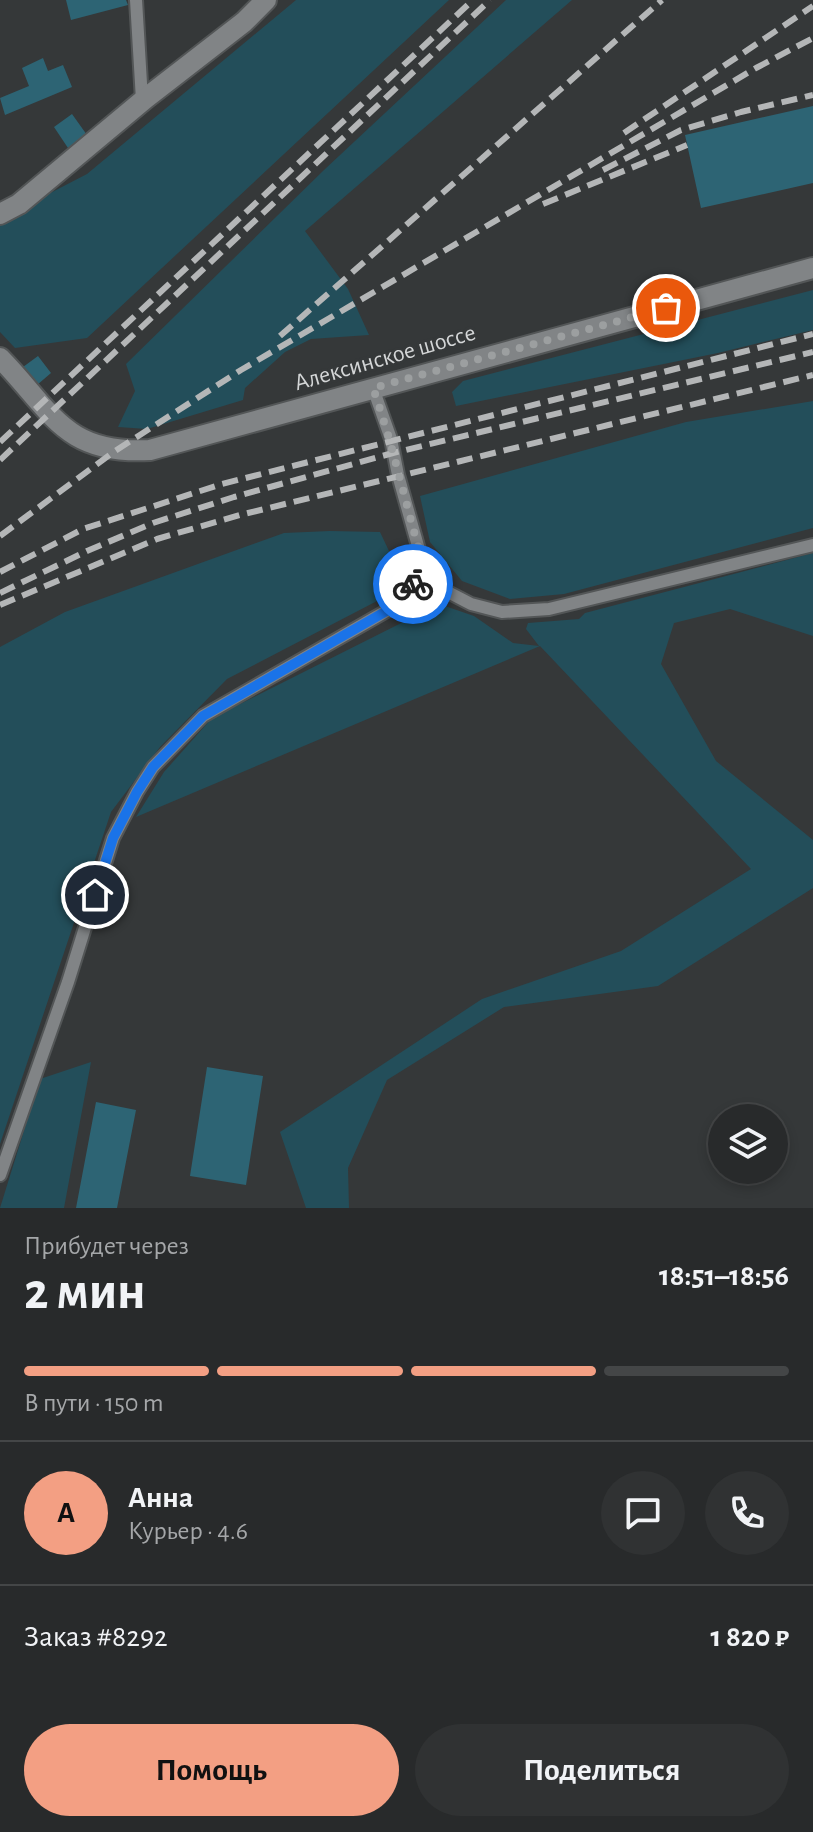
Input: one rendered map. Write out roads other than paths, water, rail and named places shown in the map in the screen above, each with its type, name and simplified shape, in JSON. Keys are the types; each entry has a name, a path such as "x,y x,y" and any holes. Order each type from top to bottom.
{"main road":[{"path":"0,214 19,204 142,100 244,22 266,0"},
{"name":"Алексинское шоссе","path":"0,358 39,405 84,441 115,451 171,446 813,268"}],"lane":[{"path":"136,0 142,100"},
{"path":"373,388 391,439 425,571 444,590 486,610 517,613 549,609 813,545"},
{"path":"0,1175 68,982 113,838 153,767 203,716 390,609 425,571"}],"railway":[{"path":"0,442 473,0"},
{"path":"0,460 490,0"},
{"path":"280,336 662,0"},
{"path":"624,133 813,6"},
{"path":"0,536 115,451 241,370 756,68 813,38"},
{"path":"603,170 681,130 813,95"},
{"path":"543,204 687,145"},
{"path":"0,572 83,529 222,484 813,334"},
{"path":"0,593 153,523 234,497 393,453 813,352"},
{"path":"0,605 157,539 240,515 813,375"}]}
